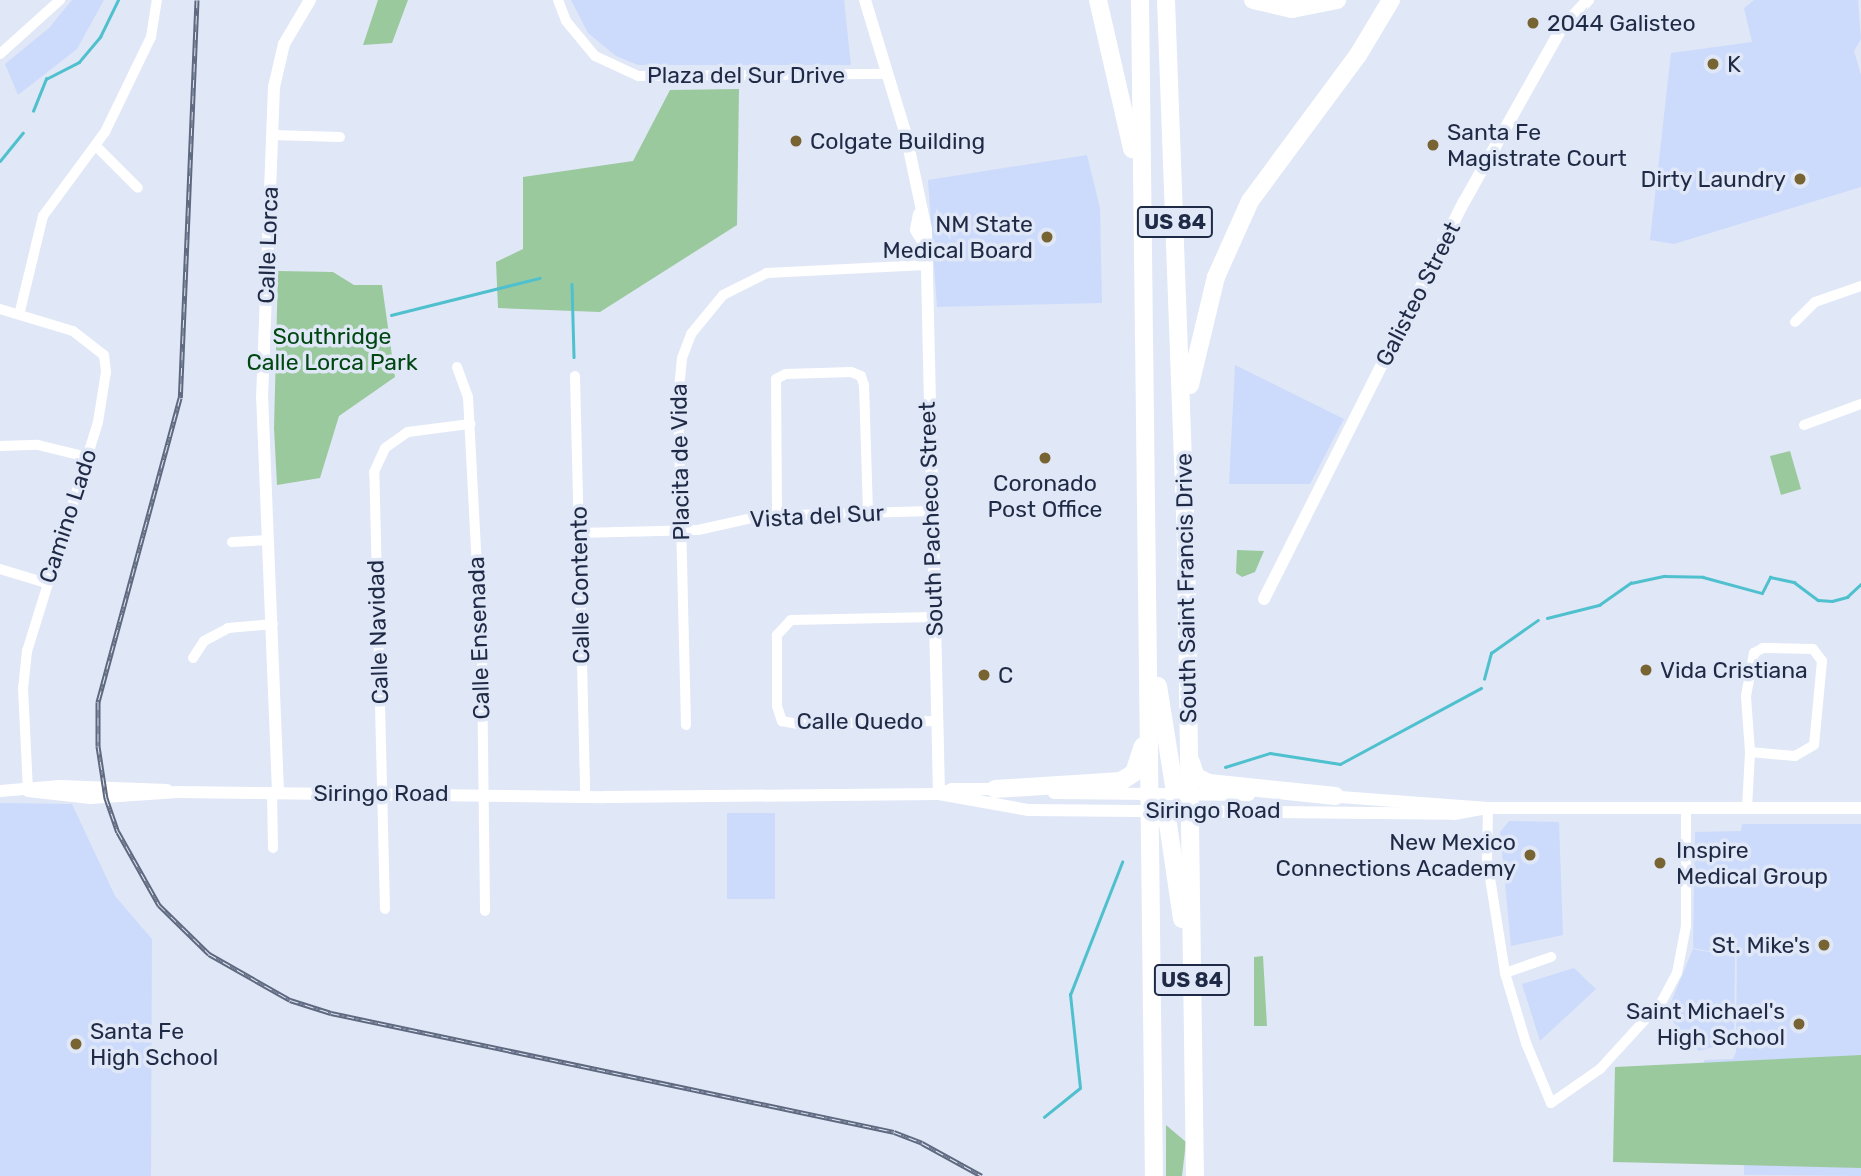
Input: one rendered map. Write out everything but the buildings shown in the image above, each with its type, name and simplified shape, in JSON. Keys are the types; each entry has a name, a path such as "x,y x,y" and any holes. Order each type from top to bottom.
{"highway":[{"path":"1098,0 1129,128 1142,243"},
{"name":"South Saint Francis Drive","path":"1140,0 1148,673 1154,805 1154,1176"},
{"name":"South Saint Francis Drive","path":"1166,0 1184,444 1189,756 1186,799 1195,1176"},
{"path":"1254,0 1301,9 1337,0"},
{"path":"1184,444 1201,327 1238,225 1275,164 1358,55 1391,0"},
{"path":"1147,592 1186,799"},
{"path":"995,789 1089,786 1121,781 1134,773 1143,752 1148,673"},
{"path":"1189,756 1196,777 1209,783 1335,796"},
{"path":"1154,805 1192,978"}],"street":[{"path":"0,54 60,0"},
{"path":"20,312 43,216 96,146 146,47 157,0"},
{"name":"Calle Lorca","path":"275,792 272,624 266,540 262,399 272,135 280,55 310,0"},
{"name":"Plaza del Sur Drive","path":"558,0 566,21 595,57 638,76 887,74"},
{"name":"South Pacheco Street","path":"865,0 905,135 919,214 916,230 924,243 939,794"},
{"name":"Galisteo Street","path":"1264,599 1464,202 1562,29 1588,0"},
{"path":"272,135 340,137"},
{"path":"96,146 138,188"},
{"name":"Placita de Vida","path":"686,725 679,371 686,345 705,312 733,288 777,270 925,265"},
{"path":"1795,322 1815,302 1861,286"},
{"name":"Camino Lado","path":"0,309 20,312 73,331 104,355 104,391 87,457 46,583 25,663 28,791"},
{"name":"Calle Ensenada","path":"457,367 467,390 470,425 484,793 485,911"},
{"path":"777,515 776,379 786,374 851,372 861,376 864,385 868,513"},
{"name":"Calle Contento","path":"575,376 585,794"},
{"path":"1804,425 1861,404"},
{"name":"Calle Navidad","path":"385,909 385,792 373,472 385,448 408,432 470,425"},
{"path":"0,446 38,445 87,457"},
{"name":"Vista del Sur","path":"579,533 681,530 777,515 931,511"},
{"path":"232,542 266,540"},
{"path":"0,569 46,583"},
{"name":"Calle Quedo","path":"934,617 791,621 777,635 777,706 782,721 797,724 937,721"},
{"path":"194,658 204,641 228,628 272,624"},
{"path":"1747,808 1750,752 1746,696 1754,653 1763,648 1813,649 1822,661 1814,745 1795,756 1750,752"},
{"name":"Siringo Road","path":"939,794 952,789 995,789 1154,805 1186,799 1454,814 1488,808"},
{"name":"Siringo Road","path":"0,792 28,791 69,798 177,792 939,794 1020,810 1154,805 1186,799 1335,796 1488,808 1861,808"},
{"path":"273,848 275,792"},
{"path":"1488,808 1487,859 1505,973 1526,1043 1551,1103 1600,1069 1662,1000 1677,973 1686,926 1686,808"},
{"path":"1505,973 1551,957"}],"shaded area":[{"path":"72,0 104,0 77,49 18,95 5,64 49,28"},
{"path":"571,0 844,0 851,65 638,65 616,56 588,33"},
{"path":"1754,0 1858,0 1861,39 1854,51 1861,75 1861,187 1674,244 1650,240 1671,53 1752,42 1744,8"},
{"path":"1087,155 1100,208 1102,303 937,307 928,180"},
{"path":"1235,365 1344,419 1310,484 1229,484"},
{"name":"Santa Fe High School","path":"0,803 72,804 115,896 152,939 151,1176 0,1176"},
{"path":"727,813 775,813 775,899 727,899"},
{"path":"1509,821 1559,822 1563,935 1511,946 1500,832"},
{"name":"Saint Michael's High School","path":"1742,824 1861,824 1861,1176 1744,1175 1744,1158 1703,1067 1704,1060 1733,1059 1736,1052 1737,934 1735,956 1693,948 1695,832 1741,831"},
{"path":"1693,949 1735,957 1734,1041 1699,1051 1666,1014"},
{"path":"1574,968 1596,989 1540,1041 1522,984"}],"green space":[{"path":"378,0 408,0 392,43 363,45"},
{"path":"739,89 737,225 600,312 498,308 496,262 523,249 523,177 633,161 670,90"},
{"name":"Southridge Calle Lorca Park","path":"278,271 333,272 354,285 382,285 395,377 339,416 320,478 277,485 274,428"},
{"path":"1790,451 1801,489 1781,495 1770,456"},
{"path":"1237,550 1264,551 1255,572 1242,577 1236,573"},
{"path":"1263,956 1267,1026 1254,1026 1254,957"},
{"path":"1861,1055 1861,1168 1613,1162 1615,1067"},
{"path":"1166,1125 1186,1142 1182,1176 1166,1176"}],"waterway":[{"path":"33,111 46,79 79,62 100,37 118,0"},
{"path":"0,161 23,133"},
{"path":"391,315 539,278"},
{"path":"572,284 574,357"},
{"path":"1547,618 1599,605 1631,583 1664,576 1703,577 1762,593 1770,577 1794,582 1818,600 1832,601 1847,597 1861,584"},
{"path":"1484,679 1491,653 1538,620"},
{"path":"1225,767 1270,753 1340,764 1481,688"},
{"path":"1044,1117 1080,1088 1070,995 1122,862"}],"railway":[{"path":"197,0 180,398 98,702 98,746 106,798 118,832 159,905 209,954 290,1000 331,1013 894,1132 922,1143 982,1176"}],"place":[{"name":"2044 Galisteo","path":"1533,23"},
{"name":"K","path":"1713,64"},
{"name":"Colgate Building","path":"796,141"},
{"name":"Santa Fe Magistrate Court","path":"1433,145"},
{"name":"Dirty Laundry","path":"1800,179"},
{"name":"NM State Medical Board","path":"1047,237"},
{"name":"Coronado Post Office","path":"1045,458"},
{"name":"Vida Cristiana","path":"1646,670"},
{"name":"C","path":"984,675"},
{"name":"New Mexico Connections Academy","path":"1530,855"},
{"name":"Inspire Medical Group","path":"1660,863"},
{"name":"St. Mike's","path":"1824,945"},
{"name":"Saint Michael's High School","path":"1799,1024"},
{"name":"Santa Fe High School","path":"76,1044"}]}
